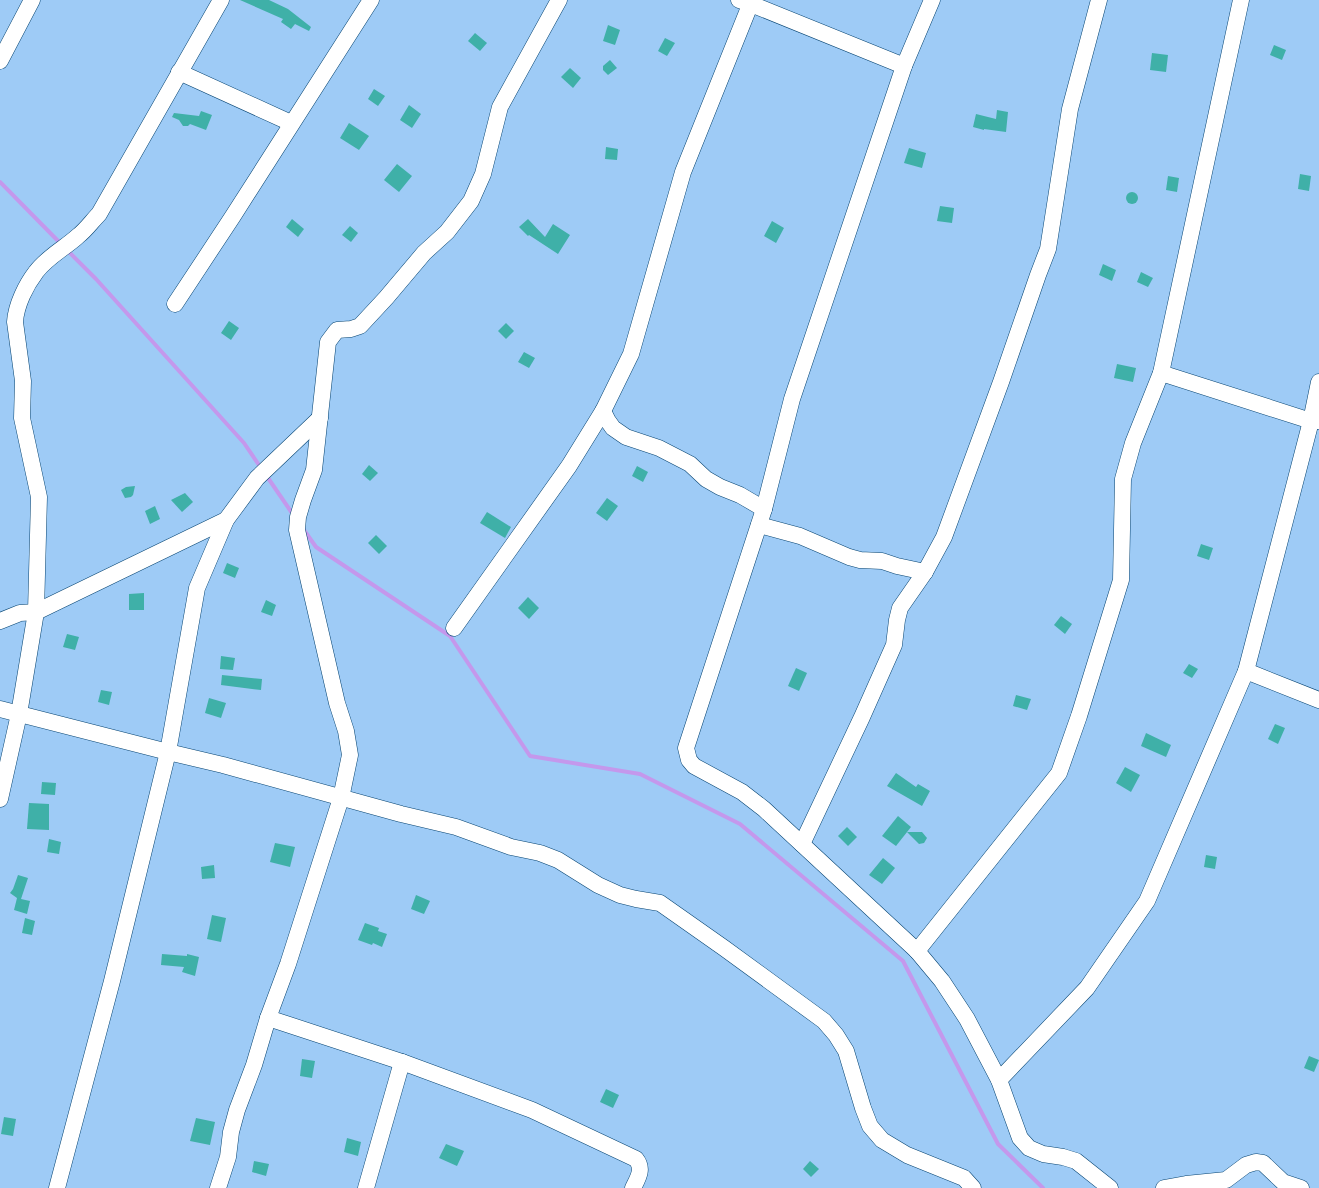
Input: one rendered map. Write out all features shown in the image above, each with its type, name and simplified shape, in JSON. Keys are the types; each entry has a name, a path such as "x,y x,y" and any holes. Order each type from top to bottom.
{"street":[{"path":"0,61 32,0"},
{"path":"0,799 19,714 36,612 39,497 22,418 23,381 15,322 16,312 24,292 36,271 53,255 79,236 99,214 221,0"},
{"path":"175,304 371,0"},
{"path":"218,1188 228,1157 231,1132 237,1110 254,1065 268,1018 288,964 341,798 350,755 346,731 337,703 297,530 302,500 314,470 328,342 337,330 351,329 360,326 424,253 447,232 471,201 483,174 500,107 558,0"},
{"path":"932,0 904,66 792,398 764,508 686,748 689,760 694,766 742,792 764,809 918,951 942,981 967,1019 999,1080 1020,1138 1029,1148 1043,1154 1076,1160 1110,1188"},
{"path":"802,844 894,645 900,608 925,572 944,537 1048,249 1070,109 1098,0"},
{"path":"918,951 1059,773 1079,716 1121,580 1123,479 1133,443 1161,373 1241,0"},
{"path":"454,628 569,466 603,411 631,354 683,172 747,1 904,66"},
{"path":"179,72 291,123"},
{"path":"1161,373 1315,421"},
{"path":"999,1080 1087,988 1147,901 1246,671 1315,421 1319,382"},
{"path":"603,411 613,428 626,437 659,448 690,464 706,479 720,488 740,495 764,508"},
{"path":"57,1188 112,981 168,752 197,588 226,520 257,478 320,418"},
{"path":"0,621 20,613 36,612 226,520"},
{"path":"758,525 800,536 849,557 860,560 882,561 925,572"},
{"path":"1246,671 1319,700"},
{"path":"0,708 223,765 407,816 456,826 511,847 540,853 558,860 598,886 620,895 660,903 824,1021 836,1035 846,1051 870,1126 882,1140 907,1155 964,1178 973,1188"},
{"path":"268,1018 402,1062 532,1110 636,1159 640,1163 641,1170 634,1188"},
{"path":"366,1188 402,1062"},
{"path":"1164,1188 1226,1180 1246,1165 1256,1162 1263,1163 1280,1180 1301,1188"}],"building":[{"path":"240,0 269,0 288,9 311,27 309,31 295,24 291,29 281,22 283,19"},
{"path":"608,25 620,30 615,45 603,41"},
{"path":"475,33 487,43 480,51 468,41"},
{"path":"665,38 675,43 667,56 658,51"},
{"path":"1274,45 1286,50 1282,60 1270,55"},
{"path":"1152,53 1168,55 1166,72 1150,70"},
{"path":"610,60 617,68 608,75 603,70 603,66"},
{"path":"570,68 581,78 573,88 561,77"},
{"path":"374,89 385,96 378,106 368,99"},
{"path":"409,105 421,114 412,128 400,120"},
{"path":"997,110 1008,112 1006,132 984,130 973,127 976,114 996,119"},
{"path":"201,111 212,115 206,130 190,124 188,126 183,126 179,120 172,117 174,113 199,116"},
{"path":"349,123 369,136 359,150 340,138"},
{"path":"606,147 618,149 617,160 605,159"},
{"path":"909,148 926,153 922,168 904,163"},
{"path":"397,164 412,176 399,192 384,180"},
{"path":"1300,174 1311,176 1309,191 1298,189"},
{"path":"1168,176 1179,178 1177,192 1166,190"},
{"path":"1132,192 1136,194 1138,198 1136,202 1132,204 1128,202 1126,198 1128,194"},
{"path":"940,206 954,208 952,223 937,221"},
{"path":"292,219 304,229 298,237 286,227"},
{"path":"528,219 545,237 553,224 570,235 558,254 529,235 528,236 519,227"},
{"path":"772,221 784,228 776,243 764,236"},
{"path":"350,226 358,233 351,242 342,235"},
{"path":"1103,264 1116,270 1112,281 1099,275"},
{"path":"1141,272 1153,278 1148,287 1137,282"},
{"path":"229,321 239,328 231,340 221,333"},
{"path":"506,323 514,331 506,339 498,331"},
{"path":"524,352 535,358 529,368 518,362"},
{"path":"1117,364 1136,368 1133,382 1114,378"},
{"path":"369,465 378,473 370,481 362,474"},
{"path":"637,466 648,472 643,482 632,476"},
{"path":"135,486 133,495 125,498 121,490 126,487"},
{"path":"185,493 193,502 182,512 171,500"},
{"path":"607,498 618,506 607,521 596,513"},
{"path":"155,506 160,519 150,524 145,511"},
{"path":"487,512 511,527 505,538 480,523"},
{"path":"376,535 387,546 379,554 368,543"},
{"path":"1201,544 1213,548 1209,560 1197,556"},
{"path":"227,563 239,568 235,578 223,573"},
{"path":"144,593 144,610 129,610 129,594"},
{"path":"528,597 539,608 529,619 518,608"},
{"path":"266,600 276,605 272,616 261,612"},
{"path":"1061,616 1072,624 1065,634 1054,625"},
{"path":"67,634 79,637 75,650 63,647"},
{"path":"221,656 235,658 233,670 220,669"},
{"path":"1189,664 1198,669 1192,678 1183,673"},
{"path":"796,668 807,673 799,691 788,686"},
{"path":"222,675 262,679 261,690 221,685"},
{"path":"101,690 112,692 109,705 98,702"},
{"path":"1016,695 1031,699 1027,710 1013,706"},
{"path":"209,698 226,703 221,718 205,713"},
{"path":"1275,724 1285,728 1278,744 1268,739"},
{"path":"1146,733 1171,745 1166,757 1141,746"},
{"path":"1125,767 1140,775 1131,792 1116,783"},
{"path":"896,773 916,787 918,784 930,791 922,806 887,786"},
{"path":"42,782 56,783 55,795 41,794"},
{"path":"29,803 49,804 49,830 27,829"},
{"path":"898,816 911,827 896,846 882,836"},
{"path":"847,827 857,837 848,846 838,836"},
{"path":"907,832 922,832 927,838 924,843 919,844"},
{"path":"49,839 61,842 59,854 47,852"},
{"path":"275,843 295,847 290,867 270,862"},
{"path":"1206,855 1217,857 1215,869 1204,867"},
{"path":"883,858 895,868 882,884 869,875"},
{"path":"214,865 215,878 202,879 201,867"},
{"path":"18,875 28,878 21,899 30,901 27,914 14,910 17,898 10,893"},
{"path":"416,895 430,901 424,914 411,909"},
{"path":"212,915 226,918 221,942 207,939"},
{"path":"25,918 35,921 32,935 22,933"},
{"path":"365,923 379,928 378,931 387,934 382,947 373,943 372,945 358,940"},
{"path":"162,954 187,956 187,954 199,957 195,976 182,972 184,967 161,965"},
{"path":"1309,1056 1319,1060 1314,1072 1304,1068"},
{"path":"302,1059 315,1061 312,1078 300,1076"},
{"path":"606,1089 619,1095 613,1108 600,1102"},
{"path":"4,1117 16,1119 13,1136 1,1134"},
{"path":"196,1118 215,1122 210,1145 190,1141"},
{"path":"347,1138 361,1142 358,1156 344,1152"},
{"path":"446,1144 464,1151 457,1166 439,1158"},
{"path":"254,1161 269,1164 266,1176 252,1172"},
{"path":"810,1161 819,1169 811,1177 803,1169"}],"waterway":[{"path":"0,182 62,245"},
{"path":"66,249 96,279 244,443 261,468"},
{"path":"266,475 294,516"},
{"path":"304,530 316,547 450,636 530,756 640,774 740,824 903,961 998,1144 1043,1188"}]}
